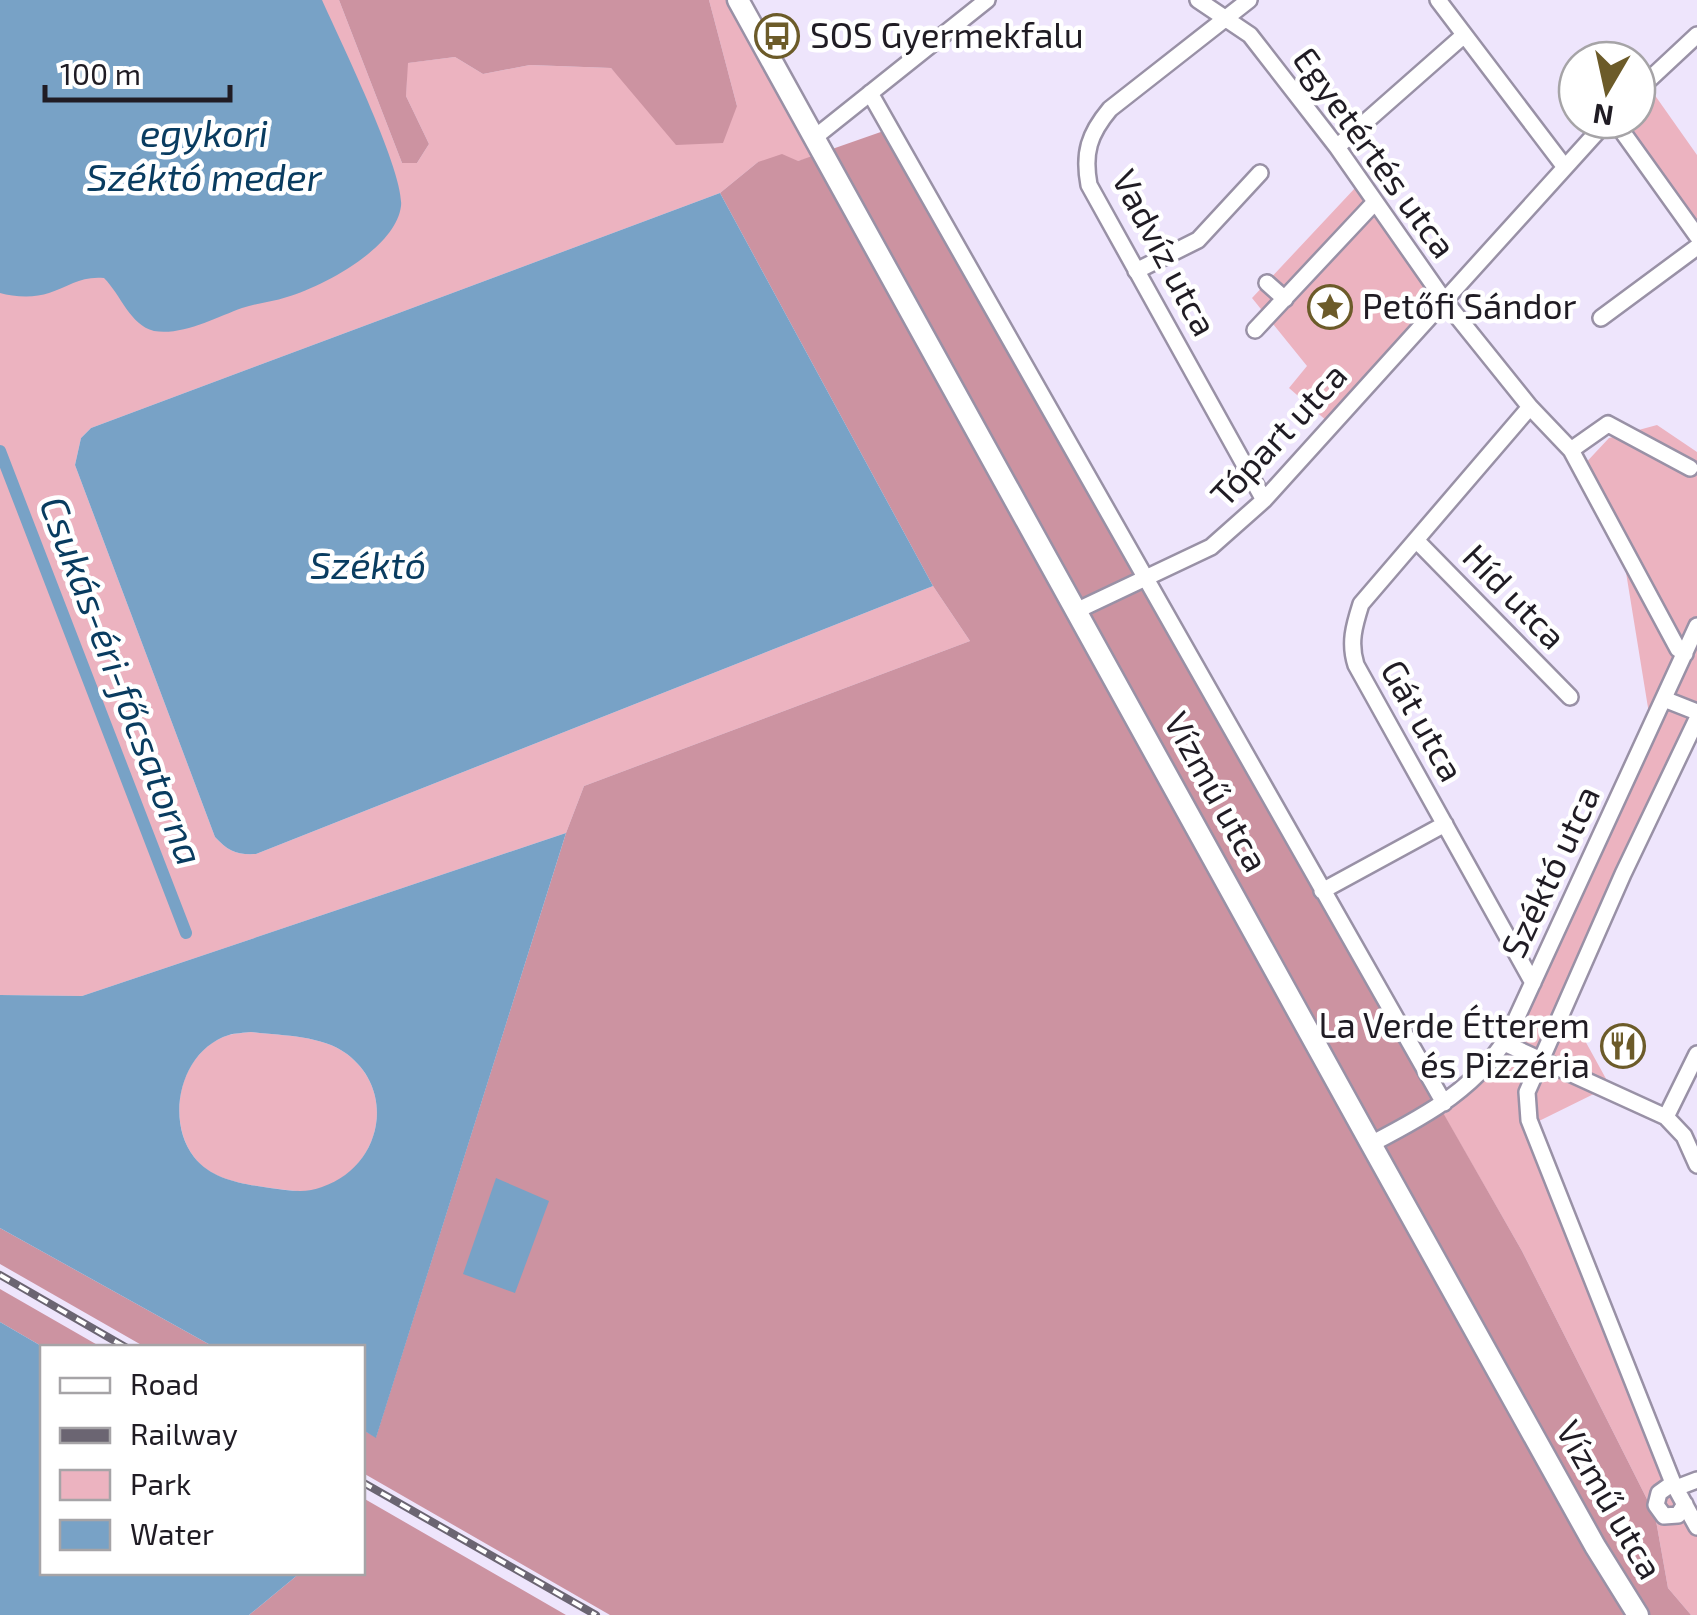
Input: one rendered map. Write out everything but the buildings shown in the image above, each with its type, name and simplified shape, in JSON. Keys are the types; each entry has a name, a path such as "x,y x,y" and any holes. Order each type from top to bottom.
{"main road":[{"name":"Vízmű utca","path":"738,0 1595,1546 1638,1615"}],"street":[{"path":"814,138 987,0"},
{"name":"Egyetértés utca","path":"1198,0 1250,34 1444,300 1530,407 1571,450 1678,649 1685,654"},
{"name":"Vadvíz utca","path":"1249,0 1110,109 1095,126 1087,144 1089,184 1264,500"},
{"path":"1438,0 1564,166"},
{"path":"1657,72 1697,35"},
{"path":"1336,147 1463,36"},
{"name":"Vízmű utca","path":"870,93 1444,1103"},
{"name":"Tópart utca","path":"1078,610 1211,548 1264,500 1591,140"},
{"path":"1626,140 1697,236"},
{"path":"1136,271 1198,240 1260,173"},
{"path":"1255,330 1375,202"},
{"path":"1601,318 1697,247"},
{"path":"1267,283 1285,299"},
{"name":"Gát utca","path":"1530,407 1361,604 1353,629 1352,650 1356,665 1533,983"},
{"path":"1571,450 1608,424 1690,468"},
{"name":"Híd utca","path":"1416,540 1570,697"},
{"name":"Széktó utca","path":"1372,1144 1444,1103 1484,1070 1504,1043 1697,626"},
{"path":"1664,698 1697,716"},
{"name":"Széktó utca","path":"1541,1060 1697,716"},
{"path":"1322,891 1444,824"},
{"path":"1504,1043 1666,1117 1684,1136 1697,1165"},
{"path":"1666,1117 1697,1054"},
{"name":"Vízmű utca","path":"1541,1060 1527,1092 1529,1120 1674,1485 1697,1527"},
{"path":"1674,1485 1697,1480"},
{"name":"Vízmű utca","path":"1674,1485 1660,1494 1656,1505 1664,1516 1672,1517 1685,1504"}],"green space":[{"path":"0,0 339,0 402,163 417,163 429,144 406,96 407,63 455,57 483,74 530,65 611,68 631,88 737,106 709,0 732,0 817,156 798,161 758,162 720,193 91,428 81,438 75,465 215,837 228,849 256,854 933,586 970,641 584,786 566,833 82,996 0,995"},
{"path":"1657,98 1697,155 1697,246 1623,140 1657,140"},
{"path":"1356,187 1435,300 1328,422 1289,388 1307,366 1252,298"},
{"path":"1657,425 1697,452 1697,735 1567,1008 1610,1086 1539,1121 1697,1517 1697,1615 1691,1615 1668,1588 1655,1515 1522,1251 1437,1103 1499,1044 1650,720 1624,560 1580,469 1609,438"},
{"path":"251,1032 325,1043 347,1054 363,1070 377,1108 375,1128 358,1164 342,1178 309,1191 270,1188 218,1176 194,1157 180,1124 182,1087 189,1070 212,1043 229,1035"}],"shaded area":[{"path":"339,0 709,0 737,106 723,143 676,145 611,68 530,65 483,74 455,57 408,63 406,96 429,144 417,163 402,163"},
{"path":"895,127 1111,531 1522,1251 1655,1515 1668,1588 1691,1615 610,1615 365,1474 365,1431 376,1437 584,786 970,641 933,586 720,193 758,162 782,154 798,161"},
{"path":"0,1228 210,1345 142,1345 0,1264"},
{"path":"0,1289 98,1345 40,1345 0,1322"},
{"path":"365,1499 566,1615 249,1615 298,1575 365,1575"}],"water":[{"name":"egykori Széktó meder","path":"0,0 322,0 393,165 401,206 396,222 372,250 320,284 176,331 154,331 138,323 104,278 82,280 37,296 0,293"},
{"name":"Széktó","path":"720,193 933,586 256,854 238,853 224,846 215,837 75,465 81,438 91,428"},
{"path":"566,833 376,1438 365,1431 365,1345 210,1345 0,1228 0,995 82,996","holes":["251,1032 337,1048 363,1070 377,1108 369,1147 358,1164 342,1177 309,1190 249,1185 210,1171 194,1157 180,1124 179,1106 189,1070 212,1043 229,1035"]},
{"path":"496,1178 549,1201 515,1293 463,1274"},
{"path":"0,1322 40,1345 40,1575 298,1575 249,1615 0,1615"}],"waterway":[{"name":"Csukás-éri-főcsatorna","path":"0,451 186,933"}],"railway":[{"path":"0,1275 122,1345"},
{"path":"365,1484 596,1615"}],"place":[{"name":"SOS Gyermekfalu","path":"777,36"},
{"name":"Petőfi Sándor","path":"1330,307"},
{"name":"La Verde Étterem és Pizzéria","path":"1623,1046"}]}
